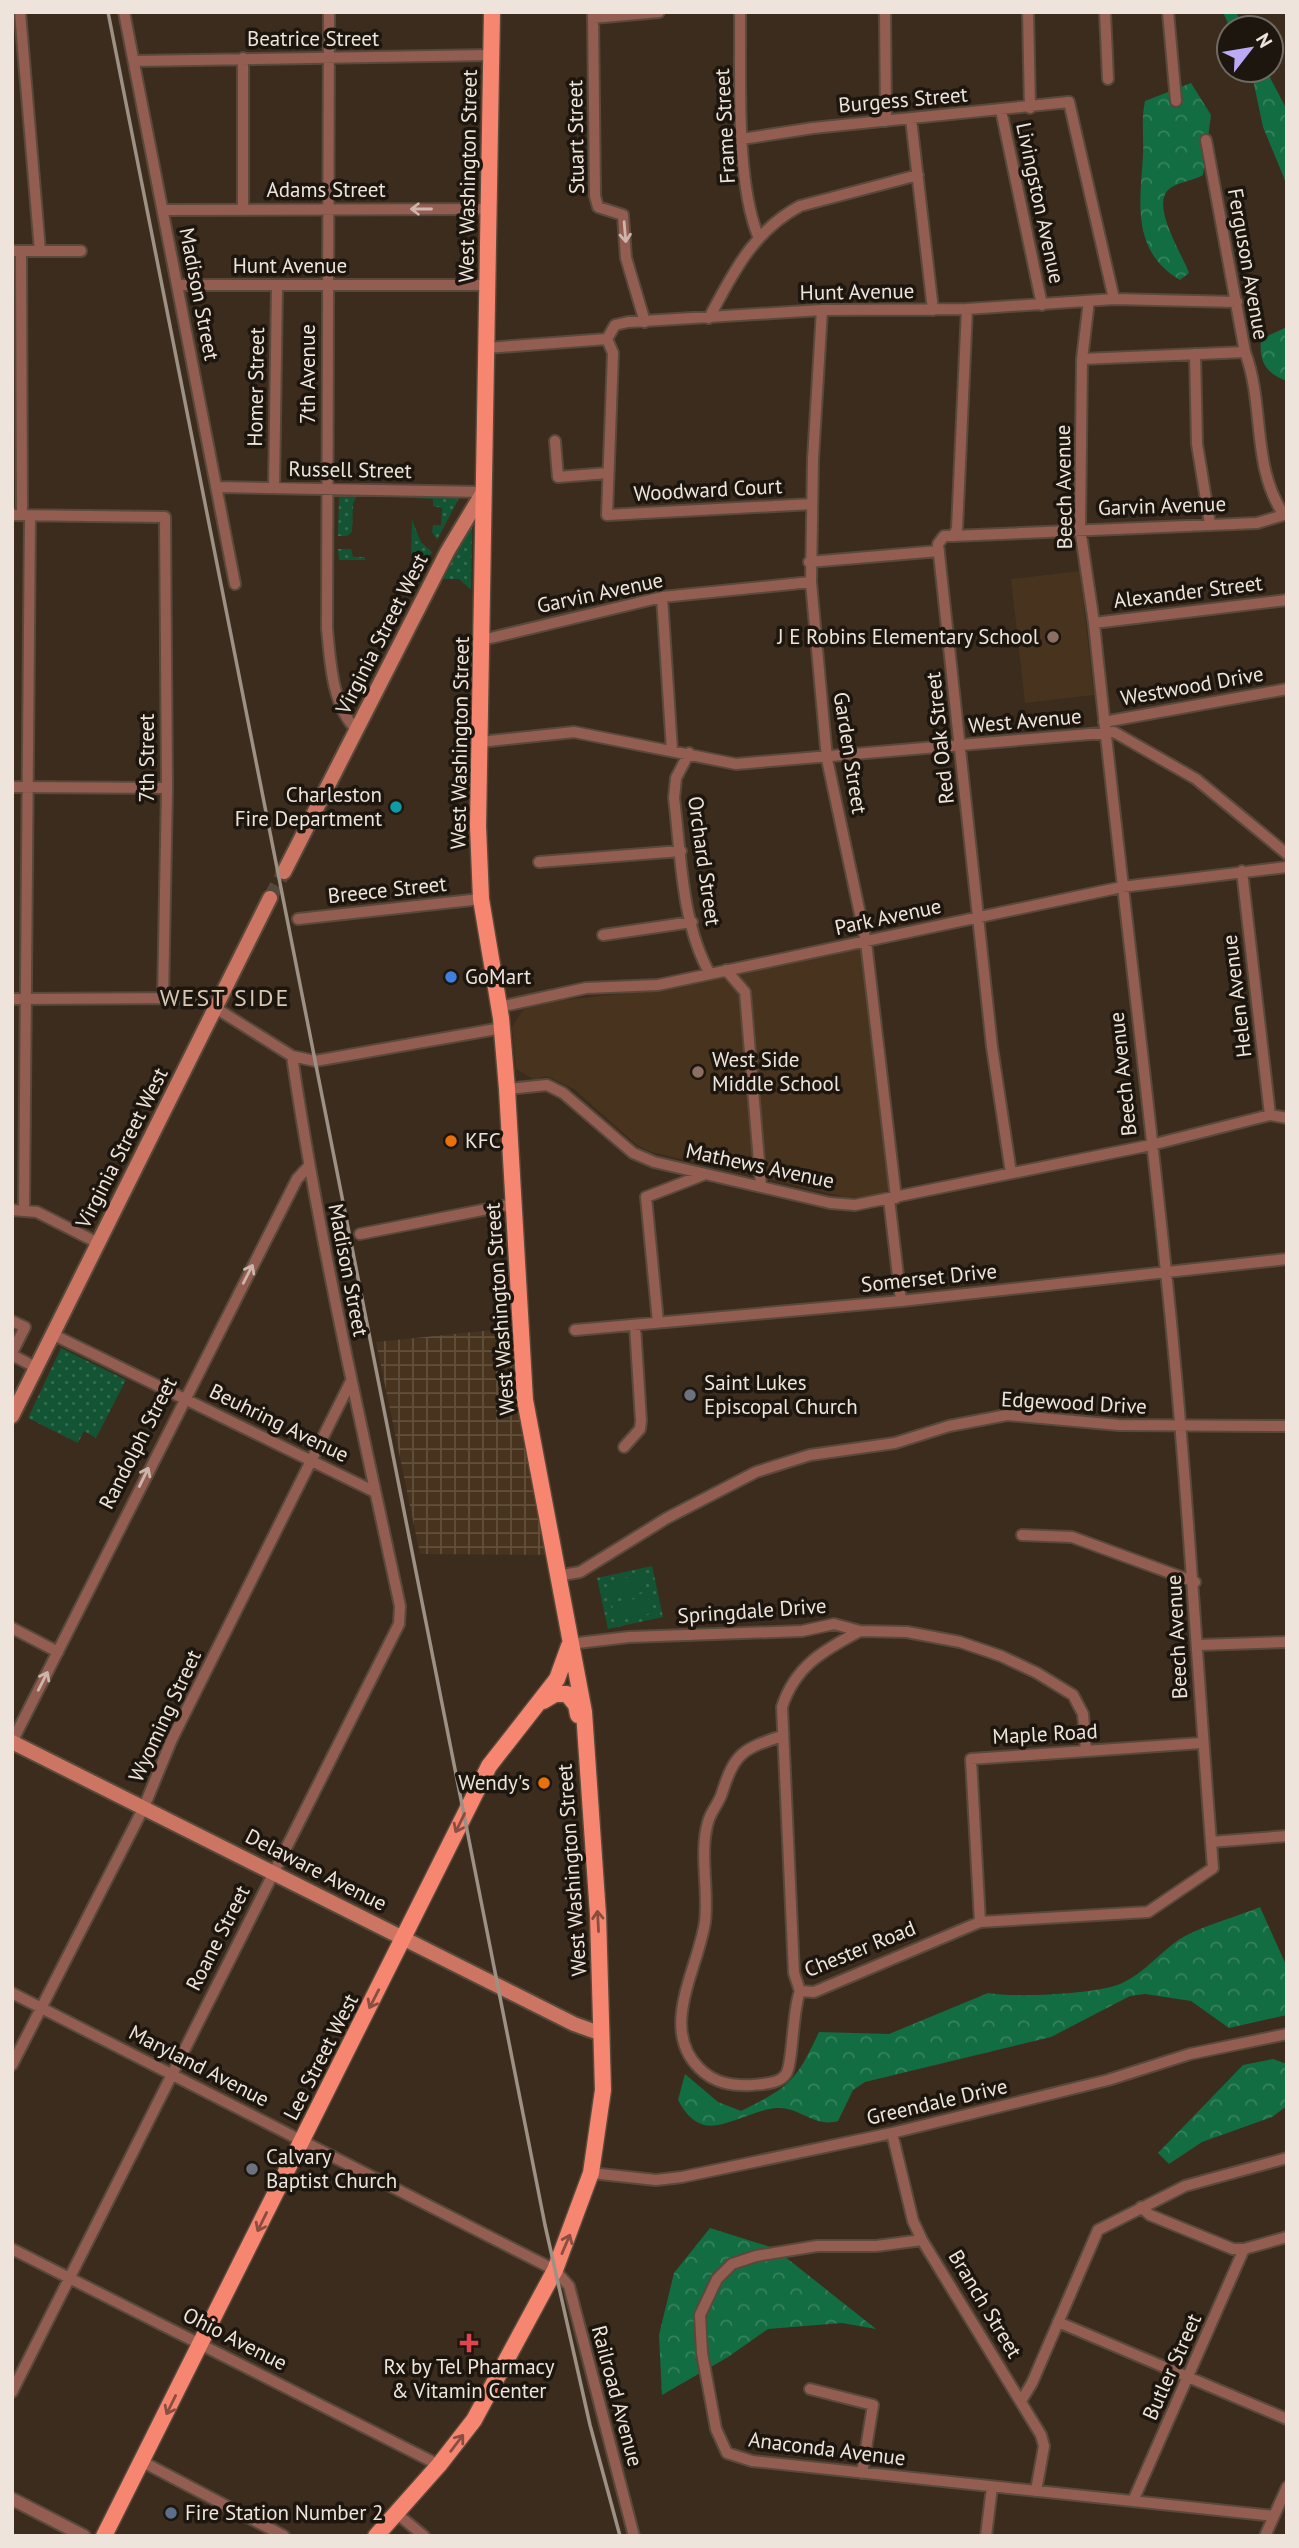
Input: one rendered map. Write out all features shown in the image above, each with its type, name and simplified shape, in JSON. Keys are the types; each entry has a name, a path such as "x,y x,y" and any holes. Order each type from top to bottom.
{"main road":[{"name":"West Washington Street","path":"376,2536 439,2465 486,2402 555,2270 591,2173 603,2090 598,1915 583,1712 525,1400 502,1028 481,899 483,492 492,12"},
{"name":"Virginia Street West","path":"284,872 447,552 483,492"},
{"name":"Virginia Street West","path":"12,1416 270,898"},
{"name":"Lee Street West","path":"104,2536 489,1766 557,1679 569,1644"},
{"path":"537,1705 560,1692 572,1698 586,1755"},
{"name":"Delaware Avenue","path":"12,1742 574,2024 602,2034"}],"street":[{"path":"20,12 40,251"},
{"name":"Madison Street","path":"124,12 235,584"},
{"name":"7th Avenue","path":"329,12 329,209 326,286 329,653 343,709 357,730"},
{"path":"593,15 659,12"},
{"name":"Frame Street","path":"740,12 742,139 752,223 758,236"},
{"path":"885,12 886,121"},
{"path":"1028,12 1030,108"},
{"path":"1105,12 1108,79"},
{"path":"1168,12 1177,101"},
{"name":"Stuart Street","path":"593,15 595,196 598,207 605,212 616,211 623,215 626,258 646,321"},
{"name":"Beatrice Street","path":"134,61 491,55"},
{"path":"243,58 243,211"},
{"name":"Burgess Street","path":"742,139 1069,102 1114,299"},
{"name":"Livingston Avenue","path":"1001,110 1042,305"},
{"path":"911,119 933,310"},
{"name":"Ferguson Avenue","path":"1206,140 1245,352 1253,375 1265,474 1272,497 1285,514"},
{"path":"709,318 758,236 800,205 918,175"},
{"name":"Adams Street","path":"163,210 489,209"},
{"path":"80,251 16,251 30,787 28,999 18,1210 37,1212 98,1243"},
{"name":"Hunt Avenue","path":"177,285 488,285"},
{"name":"Homer Street","path":"274,488 277,287"},
{"name":"Hunt Avenue","path":"486,348 607,339 615,326 646,321 822,310 967,309 1114,299 1237,302"},
{"name":"Beech Avenue","path":"1089,302 1082,359 1080,528 1094,623 1166,1271 1195,1582 1201,1743 1211,1842"},
{"path":"809,562 939,551 941,539 953,536 957,529 967,309"},
{"name":"Garden Street","path":"822,310 809,562 827,759 866,942 901,1301"},
{"path":"555,441 558,477 608,473 613,354 607,339"},
{"path":"1082,359 1245,352"},
{"path":"1195,354 1197,444 1210,524"},
{"name":"Woodward Court","path":"608,473 607,514 812,504"},
{"name":"Russell Street","path":"217,487 483,492"},
{"name":"Garvin Avenue","path":"953,536 1080,528 1257,523 1285,514"},
{"name":"7th Street","path":"21,515 165,517 167,788 163,999"},
{"name":"Red Oak Street","path":"939,551 992,1047 1011,1173"},
{"name":"Garvin Avenue","path":"482,640 662,597 811,582"},
{"path":"662,597 672,750"},
{"name":"Alexander Street","path":"1094,623 1287,600"},
{"name":"Westwood Drive","path":"1104,727 1287,689"},
{"name":"West Avenue","path":"480,742 574,732 736,764 961,747 1104,727 1122,733 1196,779 1287,854"},
{"name":"Orchard Street","path":"689,753 678,771 674,790 692,922 699,954 710,974"},
{"path":"12,787 167,788"},
{"path":"539,862 681,851"},
{"name":"Park Avenue","path":"499,1006 586,988 658,985 1122,887 1287,867"},
{"name":"Helen Avenue","path":"1242,872 1270,1115"},
{"name":"Breece Street","path":"298,919 481,899"},
{"path":"603,935 692,922"},
{"path":"726,970 745,992 761,1186"},
{"path":"12,999 194,998 292,1056 315,1061 502,1028"},
{"name":"Madison Street","path":"292,1056 308,1167 373,1491"},
{"name":"Mathews Avenue","path":"507,1089 547,1085 576,1102 633,1153 654,1162 830,1203 855,1205 1151,1144 1270,1115"},
{"path":"1270,1115 1287,1118"},
{"name":"Randolph Street","path":"12,1742 183,1398 297,1179 308,1167"},
{"path":"658,1322 646,1197 703,1174"},
{"path":"360,1234 513,1203"},
{"name":"Somerset Drive","path":"575,1330 901,1301 1287,1259"},
{"path":"12,1321 25,1327 12,1354 37,1368"},
{"path":"624,1447 640,1429 641,1421 635,1325"},
{"name":"Beuhring Avenue","path":"54,1335 373,1491"},
{"name":"Wyoming Street","path":"12,2065 144,1807 172,1739 351,1383"},
{"name":"Edgewood Drive","path":"557,1576 580,1572 667,1518 756,1472 810,1455 895,1443 949,1426 1007,1415 1180,1428 1287,1426"},
{"name":"Roane Street","path":"12,2392 399,1624 400,1606 373,1491"},
{"path":"1022,1535 1072,1537 1195,1582"},
{"name":"Springdale Drive","path":"569,1644 629,1637 802,1631 834,1624 860,1631 907,1632 960,1642 1001,1656 1037,1673 1079,1702 1083,1714 1086,1751"},
{"path":"12,1628 58,1652"},
{"name":"Chester Road","path":"860,1631 820,1653 801,1670 788,1688 782,1707 794,1973 800,1991 814,1992 980,1922 1155,1910 1213,1868 1211,1842"},
{"path":"1199,1645 1287,1642"},
{"path":"782,1736 752,1746 736,1756 708,1823 705,1923 681,2008 681,2036 688,2058 705,2075 727,2085 779,2081 787,2074 792,2023 800,1991"},
{"name":"Maple Road","path":"980,1922 971,1759 1201,1743"},
{"path":"1211,1842 1287,1836"},
{"name":"Maryland Avenue","path":"12,1993 303,2139 555,2270"},
{"name":"Greendale Drive","path":"591,2173 656,2180 682,2177 892,2133 1108,2080 1190,2054 1287,2034"},
{"name":"Branch Street","path":"892,2133 913,2221 922,2240 1041,2435 1044,2446 1036,2491"},
{"path":"1021,2401 1032,2383 1098,2230 1185,2186 1287,2158"},
{"path":"1141,2207 1150,2215 1233,2249 1244,2249 1287,2237"},
{"name":"Anaconda Avenue","path":"922,2240 876,2246 817,2246 756,2256 732,2264 717,2279 700,2315 702,2353 716,2429 727,2453 752,2461 1274,2516"},
{"name":"Ohio Avenue","path":"12,2249 439,2465"},
{"name":"Butler Street","path":"1133,2501 1244,2249"},
{"name":"Railroad Avenue","path":"555,2270 569,2286 634,2536"},
{"path":"1058,2322 1287,2419"},
{"path":"810,2389 873,2405 862,2473"},
{"path":"143,2462 284,2536"},
{"path":"986,2536 992,2487"},
{"path":"1265,2536 1287,2487"},
{"path":"12,2499 84,2536"},
{"path":"396,2513 424,2536"}],"shaded area":[{"name":"J E Robins Elementary School","path":"1080,571 1094,695 1025,703 1011,579"},
{"name":"West Side Middle School","path":"861,949 890,1194 849,1198 651,1152 638,1146 574,1089 546,1076 535,1080 516,1069 512,1027 523,1010 537,1003 681,987"},
{"path":"521,1327 552,1555 420,1554 376,1342"}],"green space":[{"path":"1191,83 1211,115 1203,175 1172,187 1165,194 1163,204 1168,228 1189,273 1180,280 1153,255 1142,225 1140,208 1143,115 1145,101"},
{"path":"1254,84 1273,84 1287,110 1287,185 1263,127"},
{"path":"1287,327 1287,381 1273,374 1265,365 1261,339"},
{"path":"342,494 459,498 437,540 432,532 433,525 441,525 442,508 433,506 433,499 357,495 353,504 352,532 347,536 338,536 339,498"},
{"path":"412,520 421,542 432,552 427,560 411,559"},
{"path":"470,527 471,590 459,579 443,579"},
{"path":"338,549 351,549 353,557 365,557 365,560 339,560"},
{"path":"61,1348 126,1380 96,1438 84,1431 78,1443 28,1418"},
{"path":"652,1566 663,1617 608,1629 597,1578"},
{"path":"643,1574 647,1591 611,1599 607,1582"},
{"path":"648,1596 652,1613 615,1621 612,1604"},
{"path":"1260,1907 1287,1967 1287,2015 1229,2028 1191,2001 1145,1994 1130,1996 1051,2037 865,2082 853,2090 838,2121 822,2122 777,2108 720,2125 704,2125 688,2115 678,2100 685,2074 718,2102 741,2111 790,2081 804,2062 819,2032 889,2034 988,1993 1055,1994 1120,1984 1138,1974 1185,1936"},
{"path":"1273,2059 1287,2064 1287,2106 1272,2117 1202,2142 1169,2164 1158,2153 1243,2065"},
{"path":"710,2228 774,2248 876,2329 842,2323 768,2329 728,2357 662,2395 659,2335 674,2273"}],"tunnel":[{"path":"270,898 284,872"}],"railway":[{"path":"108,12 545,2225 590,2425 620,2536"}],"place":[{"name":"J E Robins Elementary School","path":"1053,637"},
{"name":"Charleston Fire Department","path":"396,807"},
{"name":"GoMart","path":"451,977"},
{"name":"West Side Middle School","path":"698,1072"},
{"name":"KFC","path":"451,1141"},
{"name":"Saint Lukes Episcopal Church","path":"690,1395"},
{"name":"Wendy's","path":"544,1783"},
{"name":"Calvary Baptist Church","path":"252,2169"},
{"name":"Rx by Tel Pharmacy & Vitamin Center","path":"469,2343"},
{"name":"Fire Station Number 2","path":"171,2513"}],"district":[{"name":"WEST SIDE","path":"225,998"}]}
